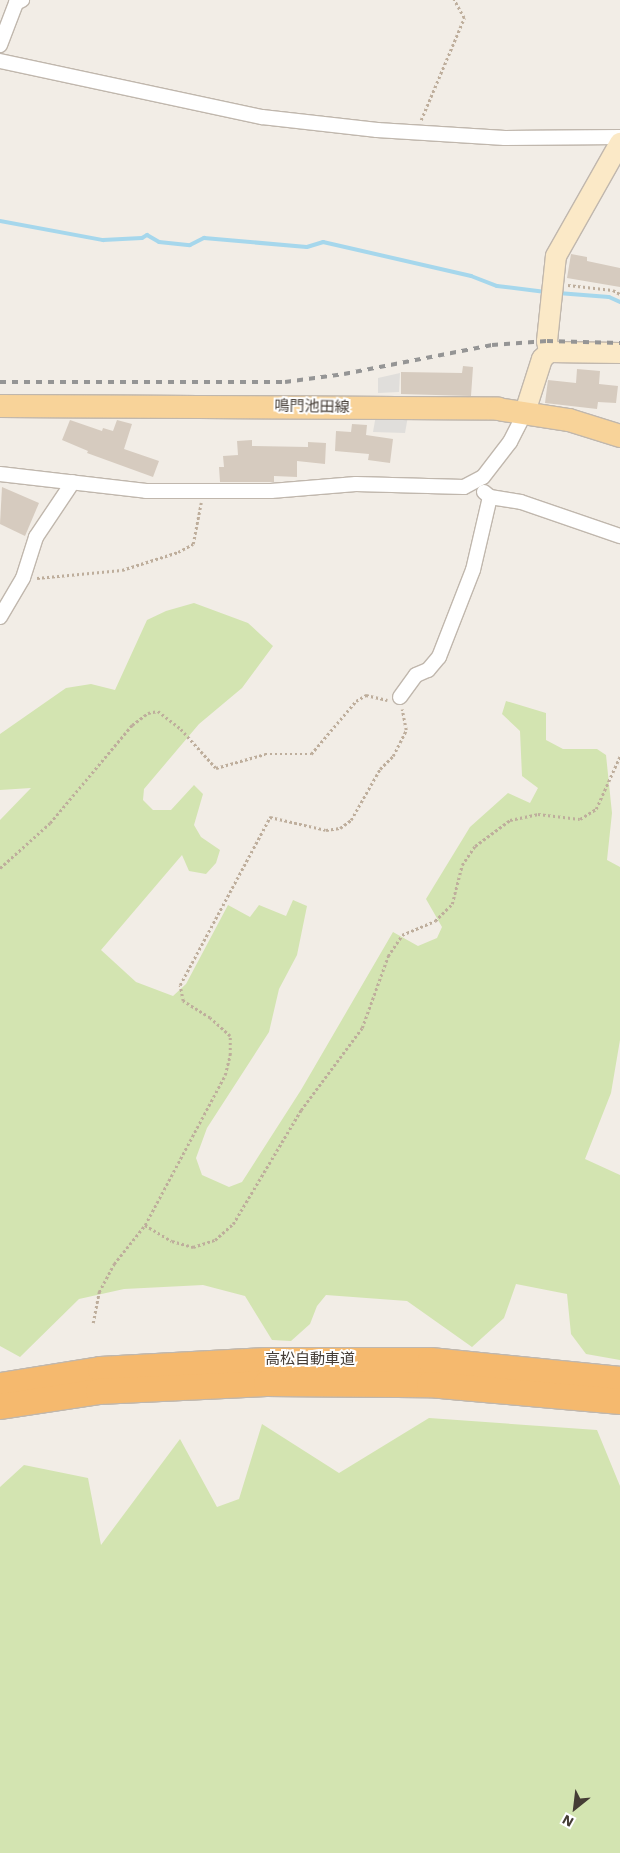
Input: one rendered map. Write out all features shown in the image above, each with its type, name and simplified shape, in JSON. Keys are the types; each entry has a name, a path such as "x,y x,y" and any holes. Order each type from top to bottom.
{"highway":[{"name":"高松自動車道","path":"0,1385 100,1369 266,1360 430,1360 620,1379"},
{"name":"高松自動車道","path":"0,1406 98,1392 266,1383 429,1384 620,1401"}],"main road":[{"path":"525,412 542,359 549,352 551,290 556,256 620,143"},
{"path":"549,352 620,353"},
{"name":"鳴門池田線","path":"0,406 267,406 525,412 569,420 620,436"}],"street":[{"path":"0,45 16,1"},
{"path":"0,61 262,117 415,133 505,138 620,137"},
{"path":"0,474 146,491 204,492 356,484 447,488 473,484 483,477 510,442 525,412"},
{"path":"0,618 23,578 36,537 73,482"},
{"path":"473,484 490,497 521,502 620,536"},
{"path":"400,697 416,675 428,670 439,657 473,570 490,497"}],"path":[{"path":"415,133 464,18 454,0"},
{"path":"551,290 582,285 620,294"},
{"path":"23,578 122,570 178,552 192,544 204,492"},
{"path":"0,868 50,822 132,726 148,713 158,711 181,729 216,768 265,754 311,754 356,701 366,695 389,700 400,697 406,730 393,756 380,769 351,820 340,828 326,830 270,817 180,985 183,1001 210,1018 230,1036 230,1055 225,1074 145,1225 114,1264 99,1292 93,1323"},
{"path":"145,1225 172,1241 194,1247 215,1240 233,1224 301,1110 362,1028 388,956 402,935 435,921 452,904 462,865 474,846 510,820 538,814 580,819 596,809 620,756"}],"green space":[{"path":"194,603 248,623 273,646 242,688 199,724 144,789 143,800 153,810 171,810 194,785 203,794 194,825 201,837 220,850 216,863 206,874 189,871 182,855 101,950 136,982 173,996 186,984 228,905 250,917 259,905 286,916 293,900 307,906 297,955 279,989 269,1032 207,1128 196,1158 202,1175 229,1187 242,1182 301,1090 393,932 418,946 437,938 442,927 426,899 470,827 508,793 530,803 538,788 522,776 520,731 502,714 506,701 546,713 546,740 563,749 597,749 606,755 612,813 607,860 620,867 620,1040 611,1093 585,1159 620,1175 620,1360 586,1354 571,1334 567,1294 516,1284 504,1318 472,1347 407,1301 326,1295 317,1306 310,1324 291,1341 272,1340 245,1296 203,1285 124,1289 79,1299 20,1357 0,1346 0,820 31,788 0,790 0,734 66,688 91,684 115,690 147,620 166,611"},
{"path":"429,1418 597,1430 620,1486 620,1853 0,1853 0,1487 24,1465 88,1478 101,1545 180,1439 217,1507 239,1499 262,1424 339,1473"}],"shaded area":[{"path":"400,373 399,392 378,393 378,378"},
{"path":"376,415 408,416 405,433 373,432"}],"building":[{"path":"571,254 587,257 587,261 620,268 620,287 567,278"},
{"path":"463,366 473,367 471,396 401,394 401,372 462,373"},
{"path":"577,369 600,371 599,384 618,386 616,403 598,402 597,409 545,403 548,380 576,383"},
{"path":"70,420 102,431 103,428 113,431 117,420 132,424 124,449 159,461 153,477 87,453 88,451 62,440"},
{"path":"352,424 367,425 366,435 393,439 390,463 368,460 369,454 335,451 336,431 351,432"},
{"path":"252,440 252,446 308,447 308,442 326,443 325,464 297,461 297,477 274,476 274,482 220,482 219,467 224,467 223,456 238,455 237,441"},
{"path":"2,487 39,503 25,536 0,524"}],"waterway":[{"path":"0,221 103,240 142,238 147,235 159,242 190,245 204,238 307,247 323,242 471,276 497,286 546,292"},
{"path":"558,293 609,297 620,302"}],"railway":[{"path":"0,382 285,382 344,374 492,345 547,341 620,343"}]}
